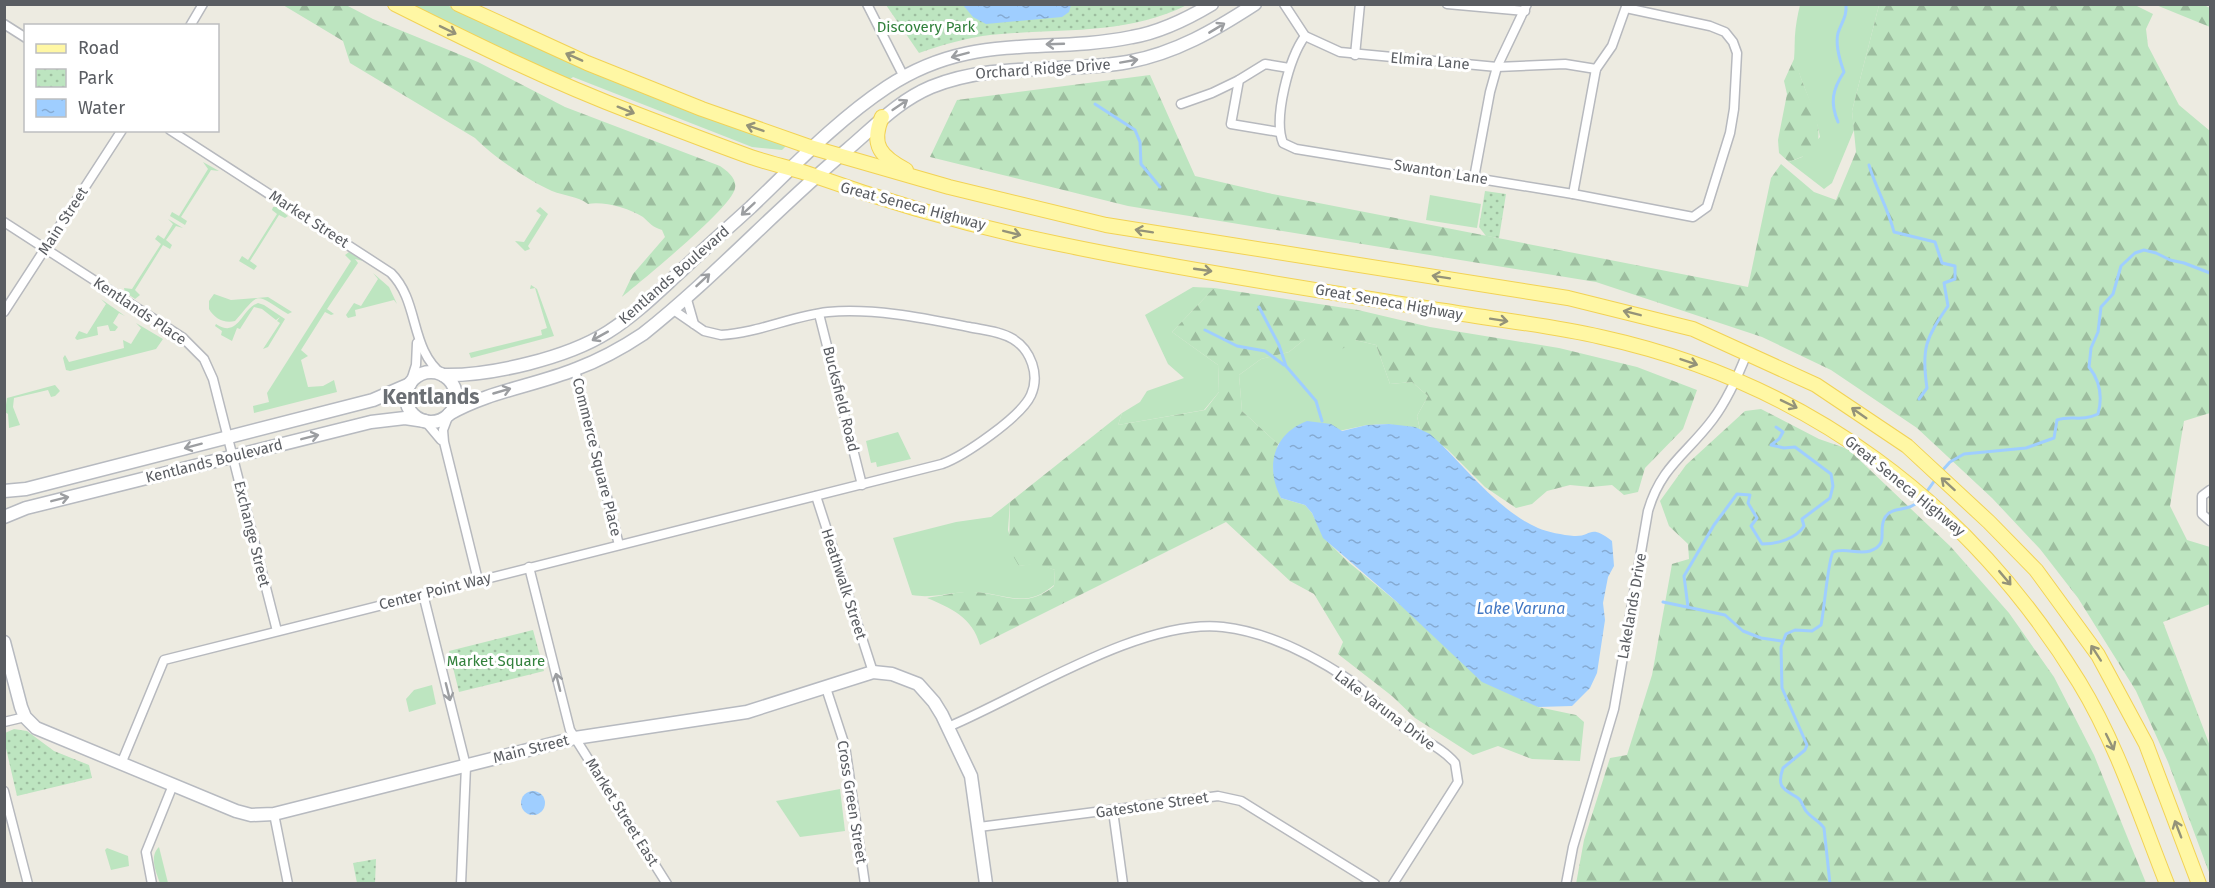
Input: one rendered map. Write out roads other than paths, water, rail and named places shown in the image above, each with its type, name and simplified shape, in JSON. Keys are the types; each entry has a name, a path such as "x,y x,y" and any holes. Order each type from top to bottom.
{"main road":[{"name":"Great Seneca Highway","path":"395,4 484,48 628,111 756,159 915,209 1059,244 1177,267 1599,336 1659,352 1736,379 1804,412 1885,465 1966,534 2042,626 2082,686 2116,754 2167,884"},
{"name":"Great Seneca Highway","path":"458,4 587,63 702,110 839,156 949,187 1106,225 1568,298 1693,329 1838,398 1906,446 1989,522 2036,570 2098,655 2146,744 2199,884"},
{"path":"882,117 877,129 877,140 886,159 949,187"}],"street":[{"path":"191,24 203,4"},
{"path":"867,4 904,77"},
{"name":"Orchard Ridge Drive","path":"810,147 864,104 904,77 939,61 971,52 1018,45 1103,42 1133,37 1180,22 1212,4"},
{"name":"Orchard Ridge Drive","path":"814,176 882,117 928,89 961,76 1004,70 1106,65 1160,54 1197,40 1255,4"},
{"path":"1239,80 1231,124 1278,132 1289,68 1295,49 1305,36 1284,4"},
{"path":"1355,55 1360,4"},
{"path":"1447,4 1526,8 1497,67 1474,178"},
{"path":"1573,194 1596,69 1612,46 1626,6"},
{"name":"Swanton Lane","path":"1278,132 1283,143 1296,149 1573,194 1685,217 1702,214 1707,207 1734,109 1737,53 1733,42 1725,32 1710,26 1626,6"},
{"path":"4,24 24,37"},
{"name":"Elmira Lane","path":"1305,36 1326,48 1355,55 1497,67 1565,64 1596,69"},
{"path":"1181,104 1212,93 1265,64 1289,68"},
{"name":"Main Street","path":"4,312 121,132"},
{"name":"Market Street","path":"173,132 391,273 405,293 416,333 428,361 443,375"},
{"name":"Kentlands Boulevard","path":"443,375 469,375 531,361 584,344 606,333 659,291 751,207 810,147"},
{"name":"Kentlands Boulevard","path":"449,414 487,396 575,370 625,346 672,309 814,176"},
{"name":"Kentlands Place","path":"4,222 193,346 211,372 228,437"},
{"path":"686,296 694,325"},
{"name":"Center Point Way","path":"121,764 164,660 942,464 960,455 1012,417 1025,404 1034,385 1033,368 1018,343 992,332 902,315 819,314 731,335 712,334 694,325 672,309"},
{"name":"Bucksfield Road","path":"819,314 862,485"},
{"name":"Market Street","path":"410,384 416,364 416,333"},
{"name":"Lakelands Drive","path":"1566,884 1571,855 1614,709 1648,511 1654,489 1667,469 1685,452 1714,417 1736,379 1747,353"},
{"name":"Commerce Square Place","path":"575,370 619,545"},
{"path":"446,452 438,433 418,418 409,407 406,398 410,384 426,373 443,375 450,380 456,393 455,403 443,432 478,580"},
{"name":"Kentlands Boulevard","path":"4,491 26,489 385,397 410,384"},
{"path":"425,421 438,421 449,414"},
{"name":"Kentlands Boulevard","path":"4,517 26,508 371,422 405,418 425,421"},
{"name":"Exchange Street","path":"228,437 277,631"},
{"path":"2211,490 2202,496 2202,514 2211,521"},
{"name":"Heathwalk Street","path":"816,496 873,672"},
{"name":"Market Street East","path":"529,567 570,730 667,884"},
{"path":"423,594 466,766 461,884"},
{"name":"Lake Varuna Drive","path":"948,727 1114,649 1144,638 1183,629 1214,627 1258,635 1285,645 1348,678 1395,721 1455,763 1458,782 1393,884"},
{"path":"4,642 25,717 4,722"},
{"path":"873,672 892,674 918,684 934,702 948,727 971,776 986,884"},
{"name":"Main Street","path":"25,717 45,732 243,814 274,814 576,738 747,712 873,672"},
{"name":"Cross Green Street","path":"826,688 845,746 865,884"},
{"path":"152,884 146,852 173,785"},
{"path":"4,792 28,884"},
{"name":"Gatestone Street","path":"979,827 1218,796 1228,797 1241,801 1375,884"},
{"path":"1113,811 1123,884"},
{"path":"274,814 288,884"}],"water":[{"path":"1071,4 1069,12 1062,17 986,24 973,17 963,5"},
{"name":"Lake Varuna","path":"1307,421 1331,424 1342,431 1367,425 1389,424 1415,427 1430,434 1494,498 1522,520 1550,532 1580,536 1595,532 1612,541 1614,566 1608,577 1603,603 1605,620 1597,673 1590,688 1572,706 1538,707 1482,682 1397,602 1323,538 1312,513 1305,505 1281,498 1274,475 1275,453 1286,434"},
{"path":"533,791 541,795 545,803 541,811 533,815 525,811 521,803 525,795"}],"waterway":[{"path":"1838,122 1833,103 1837,85 1844,72 1838,53 1837,38 1845,16 1846,4"},
{"path":"1095,104 1135,130 1140,142 1141,164 1160,187"},
{"path":"1869,165 1894,232 1935,242 1942,263 1955,266 1955,279 1944,283 1948,306 1927,344 1925,353 1927,388 1919,399"},
{"path":"1941,472 1950,462 1964,454 2026,448 2054,438 2057,420 2086,418 2098,414 2100,395 2098,383 2089,367 2091,348 2098,332 2101,307 2113,294 2121,266 2135,253 2144,250 2156,253 2210,273"},
{"path":"1259,307 1279,345 1286,366 1316,401 1322,421"},
{"path":"1205,330 1237,346 1265,351 1284,365"},
{"path":"1688,607 1684,576 1714,525 1737,494 1750,495 1748,503 1757,518 1751,526 1762,544 1780,542 1801,531 1804,526 1802,519 1830,498 1833,486 1831,474 1795,447 1784,448 1771,445 1779,439 1783,432 1776,427"},
{"path":"1925,494 1935,480"},
{"path":"1830,884 1824,828 1808,813 1799,799 1785,790 1780,780 1783,768 1805,750 1807,745 1782,688 1781,647 1786,634 1795,630 1812,631 1821,625 1829,565 1833,552 1842,550 1865,552 1876,548 1882,540 1882,526 1886,516 1893,511 1911,507 1919,501"},
{"path":"1663,602 1725,615 1743,631 1761,638 1781,641"}],"district":[{"name":"Kentlands","path":"431,397"}],"park label":[{"name":"Discovery Park","path":"926,27"},
{"name":"Market Square","path":"496,661"}]}
